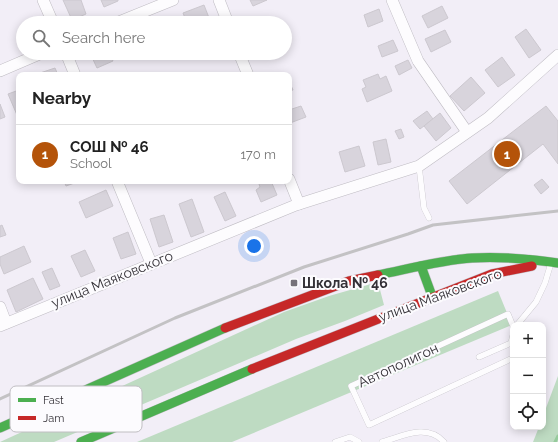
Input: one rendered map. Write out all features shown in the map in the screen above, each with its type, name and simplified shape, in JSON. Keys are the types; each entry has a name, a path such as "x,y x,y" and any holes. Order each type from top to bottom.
{"main road":[{"name":"улица Маяковского","path":"95,386 240,322 349,281 421,266 472,258 530,259 555,263"},
{"name":"улица Маяковского","path":"142,416 264,364 432,296 492,274 555,263"},
{"path":"421,266 432,296"},
{"name":"улица Маяковского","path":"0,428 10,424"},
{"name":"улица Маяковского","path":"81,442 104,432"}],"street":[{"path":"43,0 50,16"},
{"path":"133,16 173,0"},
{"path":"219,0 225,16"},
{"path":"392,0 418,61 467,132"},
{"name":"улица Маяковского","path":"3,324 299,204 419,166 488,118 558,55"},
{"path":"0,71 26,60"},
{"path":"69,60 74,72"},
{"path":"243,60 247,72"},
{"path":"119,184 151,263"},
{"path":"291,184 299,204"},
{"path":"0,307 3,324"}],"lane":[{"path":"419,166 424,208 429,218"},
{"path":"519,322 536,302 555,263"},
{"name":"Автополигон","path":"510,359 368,425 351,386 508,314 511,322"},
{"path":"479,357 510,344"},
{"path":"382,442 415,432 433,433 444,442"},
{"path":"335,442 350,437 359,442"}],"green space":[{"path":"378,282 384,305 296,339 142,405 142,386 122,386 284,312 329,296"},
{"path":"498,291 511,322 510,326 232,442 137,442"},
{"path":"558,376 558,442 533,442 538,430 546,430 546,408"},
{"path":"22,432 77,432 54,442 0,442"}],"building":[{"path":"63,0 81,0 86,14 81,16 70,16"},
{"path":"101,0 118,0 118,1 104,7"},
{"path":"250,0 267,0 253,6"},
{"path":"204,5 208,16 184,16 183,13"},
{"path":"442,6 448,18 428,28 422,16"},
{"path":"379,9 383,21 368,27 364,15"},
{"path":"526,29 541,50 529,58 515,37"},
{"path":"445,30 451,42 431,52 425,39"},
{"path":"393,40 398,51 382,57 378,46"},
{"path":"502,57 515,75 498,87 485,70"},
{"path":"93,60 113,61 97,68"},
{"path":"408,60 412,68 399,75 395,66"},
{"path":"55,68 57,72 43,72"},
{"path":"378,74 380,79 386,76 392,91 367,102 362,89 366,87 363,80"},
{"path":"471,77 485,93 464,111 450,96"},
{"path":"16,91 16,113 8,94"},
{"path":"0,104 5,117 0,119"},
{"path":"301,106 306,117 292,122 292,109"},
{"path":"546,106 558,121 558,164 543,144 467,204 449,181"},
{"path":"427,111 433,119 420,129 413,121"},
{"path":"440,113 451,128 436,141 424,126"},
{"path":"401,129 404,137 399,139 395,131"},
{"path":"386,139 391,162 378,165 373,142"},
{"path":"359,146 365,166 345,172 339,152"},
{"path":"542,179 549,187 541,194 534,185"},
{"path":"259,184 272,184 277,195 261,202 256,190 260,187"},
{"path":"106,190 113,206 86,218 79,202"},
{"path":"225,192 236,216 225,221 214,197"},
{"path":"192,199 204,232 191,237 179,204"},
{"path":"164,215 173,242 159,247 150,219"},
{"path":"2,225 6,235 0,237 0,226"},
{"path":"128,232 136,254 121,259 113,238"},
{"path":"24,246 31,262 4,274 0,264 0,257"},
{"path":"85,250 95,271 81,277 71,256"},
{"path":"52,268 60,286 50,290 42,272"},
{"path":"33,278 43,299 16,312 7,290"}],"waterway":[{"path":"555,442 558,436"}],"railway":[{"path":"28,386 175,318 304,267 433,225 558,211"},
{"path":"0,399 10,394"}],"traffic: fast":[{"path":"378,275 437,263 472,258 515,258 558,263"},
{"path":"421,266 432,296"},
{"path":"94,386 225,328"},
{"path":"142,416 252,369"},
{"path":"0,428 10,424"},
{"path":"81,442 104,432"}],"traffic: jam":[{"path":"252,369 492,274 532,266"},
{"path":"225,328 349,281 378,275"}],"place":[{"name":"СОШ № 46","path":"507,154"},
{"name":"Школа № 46","path":"294,283"}]}
